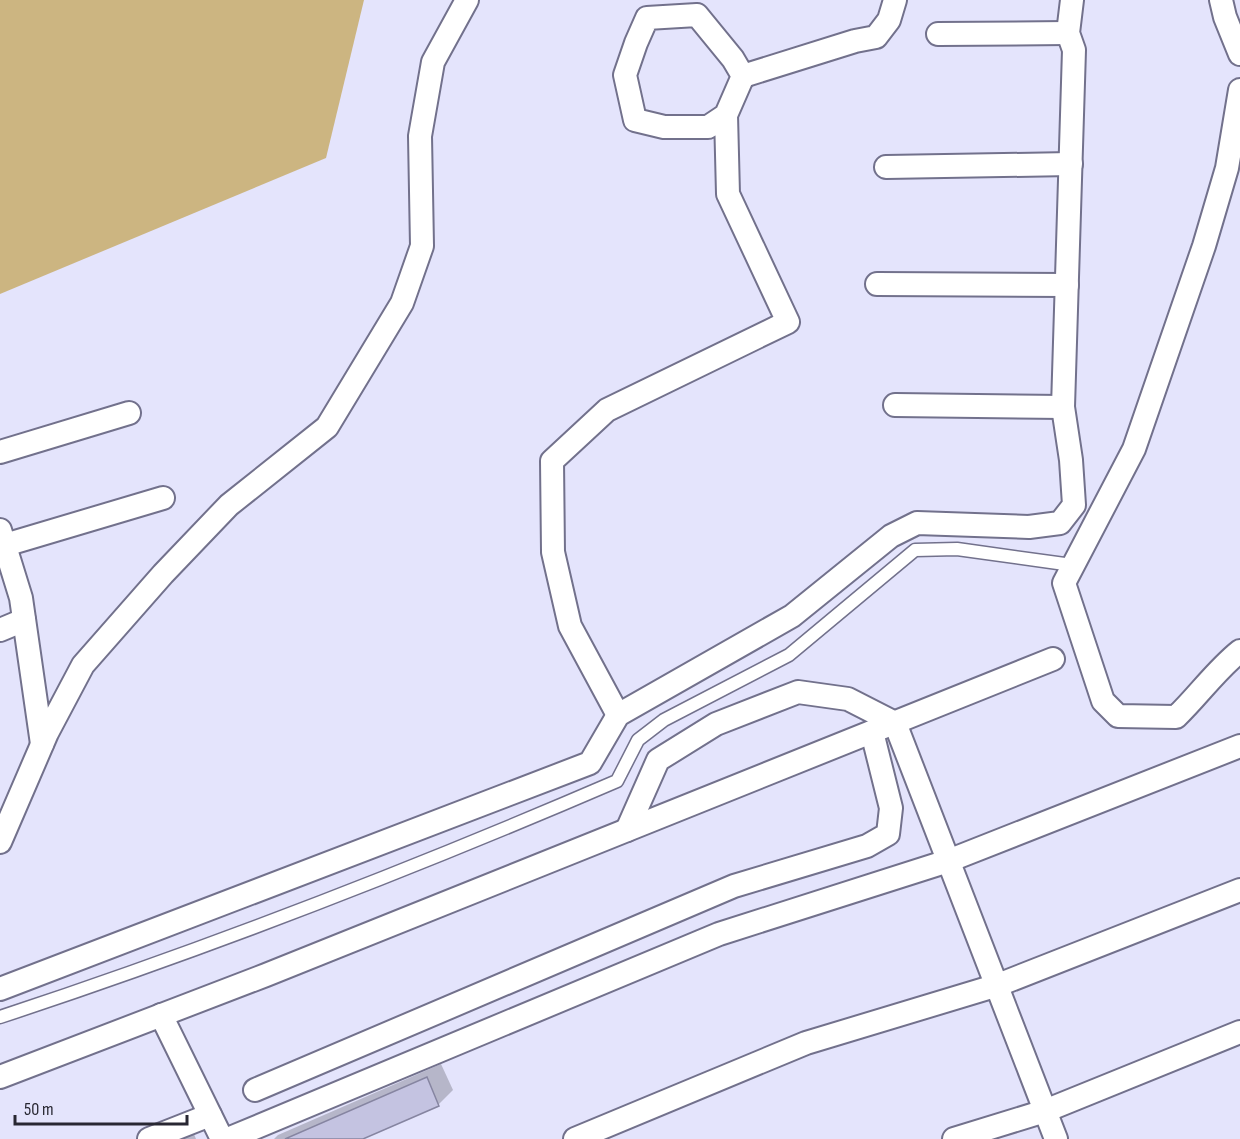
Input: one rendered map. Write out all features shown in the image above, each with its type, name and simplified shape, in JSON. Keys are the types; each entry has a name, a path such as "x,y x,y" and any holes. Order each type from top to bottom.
{"street":[{"path":"0,842 42,744 83,665 163,574 229,505 327,427 402,303 422,246 420,136 433,63 467,0"},
{"path":"618,715 570,626 553,552 552,461 607,410 788,322 728,194 726,115 743,76 855,41 876,37 888,20 895,0"},
{"path":"0,990 590,763 618,715 792,616 891,536 917,523 1029,527 1060,523 1074,505 1071,460 1063,407 1074,50 1068,33 1072,0"},
{"path":"1221,0 1225,17 1240,54"},
{"path":"726,115 708,127 664,127 635,120 625,75 647,18 697,15 733,59 743,76"},
{"path":"938,34 1068,33"},
{"path":"1240,90 1227,168 1204,246 1134,449 1064,583 1103,701 1118,716 1176,717 1197,697 1228,660 1240,651"},
{"path":"886,167 1071,164"},
{"path":"877,284 1067,285"},
{"path":"895,405 1063,407"},
{"path":"0,452 129,413"},
{"path":"42,744 21,598 2,538 163,498"},
{"path":"0,630 24,620"},
{"path":"0,1077 1053,659"},
{"path":"627,830 658,760 716,724 798,692 848,699 895,723 1056,1139"},
{"path":"255,1090 734,886 867,846 888,834 891,808 872,732"},
{"path":"228,1139 719,934 948,861 1240,746"},
{"path":"575,1139 806,1043 998,985 1240,890"},
{"path":"160,1015 222,1139"},
{"path":"954,1139 1045,1111 1240,1032"},
{"path":"149,1139 210,1115"}],"lane":[{"path":"0,1017 97,985 299,909 517,824 617,781 638,740 664,720 789,655 915,550 957,549 1072,565"}],"shaded area":[{"path":"0,0 364,0 326,158 0,294"}],"building":[{"path":"427,1077 439,1106 363,1139 285,1139"}]}
